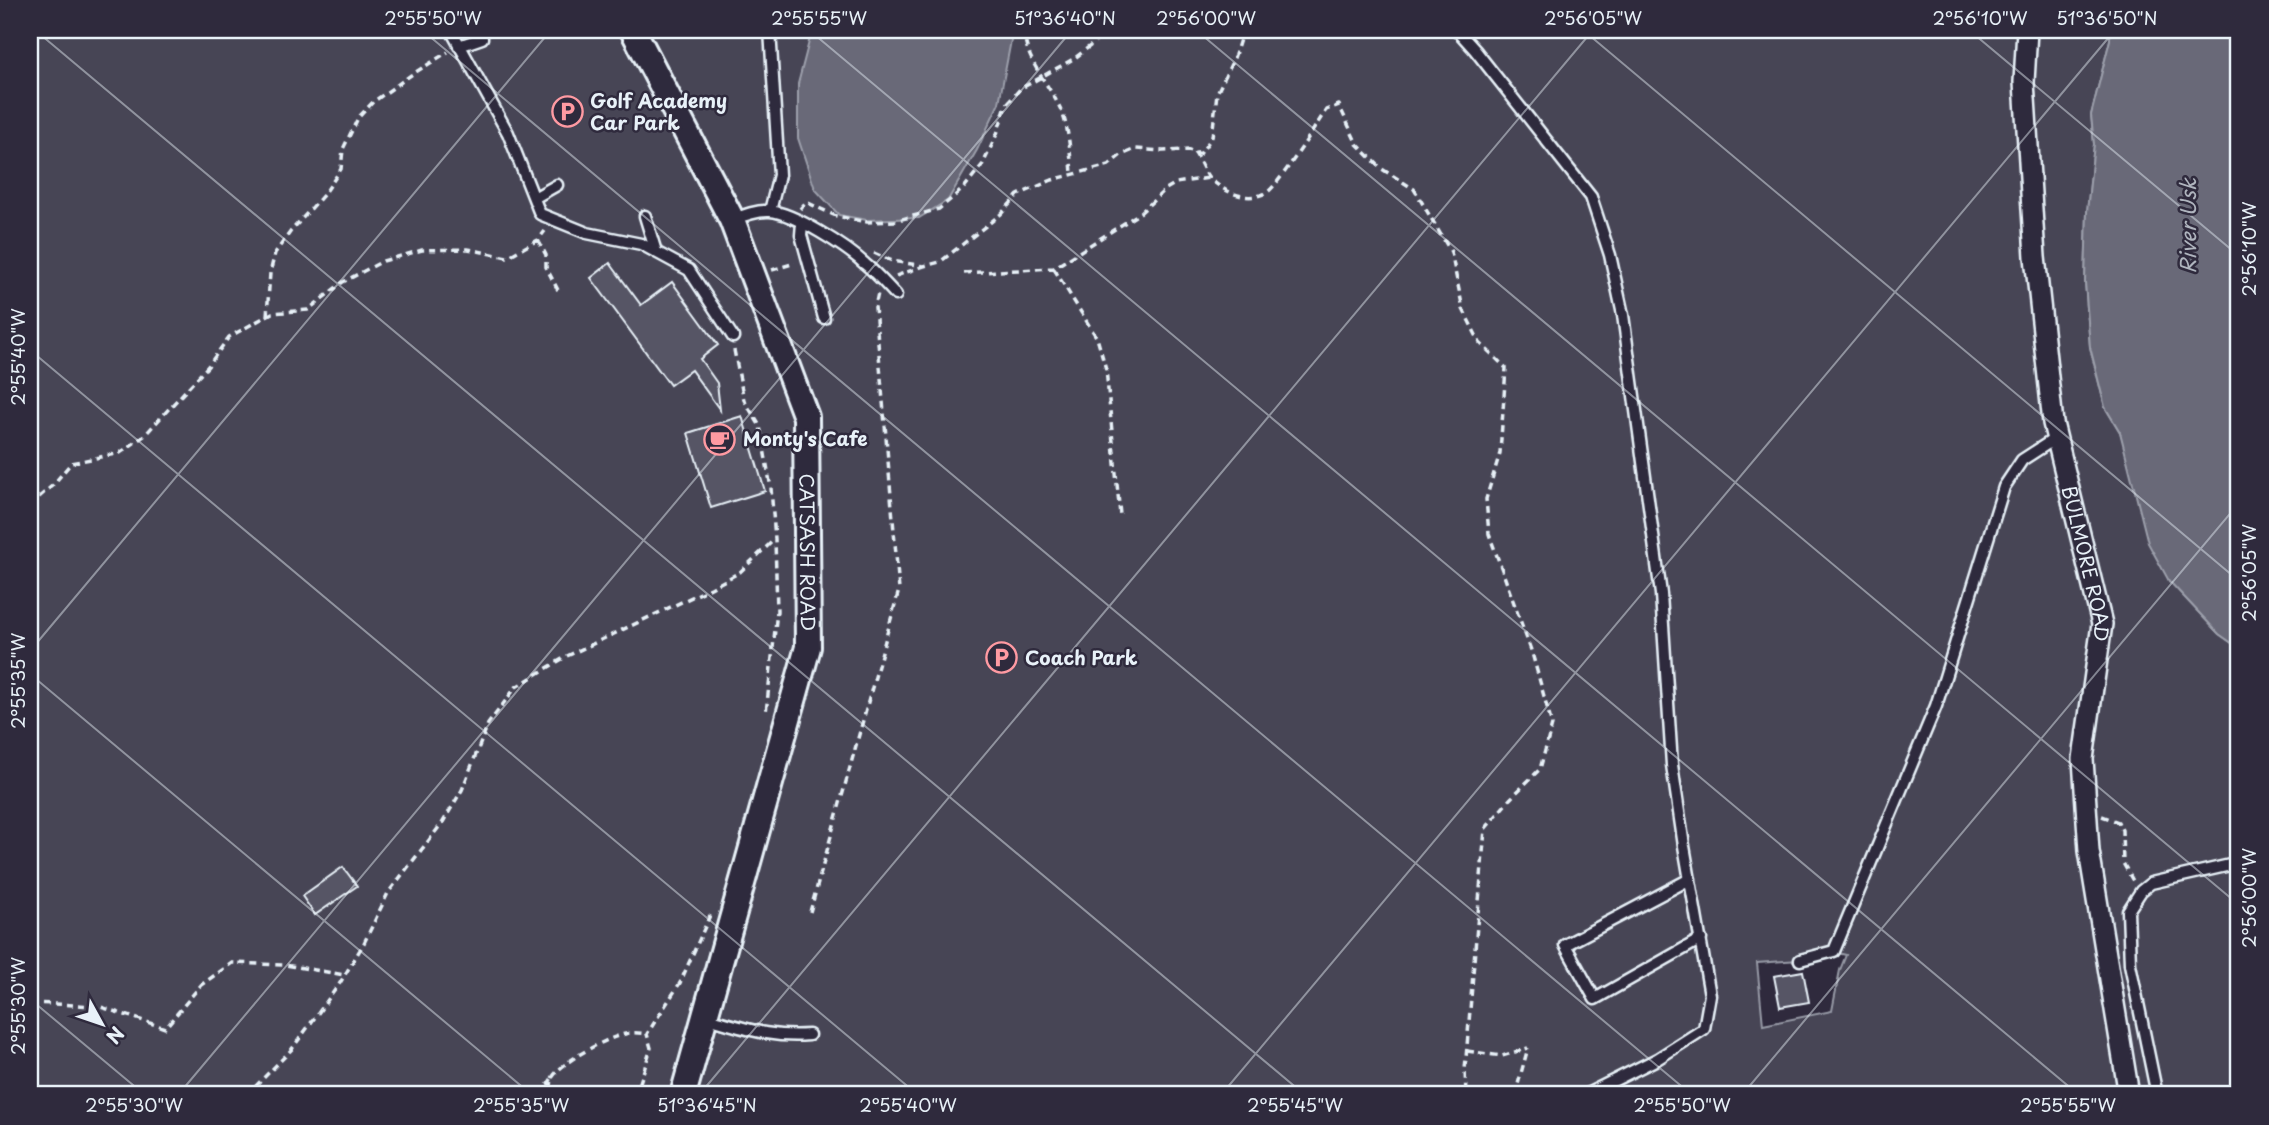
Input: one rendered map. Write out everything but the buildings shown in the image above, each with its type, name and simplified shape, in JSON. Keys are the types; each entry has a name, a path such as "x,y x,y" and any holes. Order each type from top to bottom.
{"street":[{"name":"CATSASH ROAD","path":"633,30 732,220 806,417 808,648 683,1095"},
{"name":"BULMORE ROAD","path":"2027,30 2024,82 2035,257 2053,423 2102,624 2083,759 2088,851 2129,1095"}],"lane":[{"path":"451,30 508,133 540,214 587,233 641,244 689,270 733,337"},
{"path":"770,30 779,175 770,211"},
{"path":"1457,30 1591,197 1610,255 1623,315 1661,594 1672,765 1710,995 1704,1029 1657,1059 1585,1095"},
{"path":"459,46 482,38"},
{"path":"534,198 557,186"},
{"path":"732,220 756,212 770,211 797,220 863,261 896,295"},
{"path":"645,216 656,252"},
{"path":"797,220 824,318"},
{"path":"1800,960 1835,951 1936,706 2004,487 2022,460 2056,438"},
{"path":"2157,1095 2130,964 2128,911 2141,891 2151,883 2239,863"},
{"path":"1690,879 1565,945 1595,999 1701,939"},
{"path":"706,1018 770,1035 809,1035"}],"path":[{"path":"1024,30 1031,59 1059,105 1067,133 1072,173"},
{"path":"797,220 806,202 836,216 867,222 895,221 939,209 963,189 983,164 997,134 1006,105 1020,89 1075,58 1105,30"},
{"path":"810,912 900,590 875,307 878,292 898,274 940,262 1001,214 1018,195 1072,173 1109,165 1121,155 1136,149 1189,150 1200,155 1212,137 1217,93 1234,58 1243,30"},
{"path":"267,316 270,273 275,253 326,193 341,169 343,149 358,118 373,103 411,75 459,46"},
{"path":"1194,152 1209,178 1234,195 1247,197 1268,192 1326,110 1339,106 1357,144 1382,169 1414,190 1451,252 1463,309 1480,343 1506,368 1500,453 1486,499 1489,534 1532,653 1552,725 1540,769 1485,829 1467,1051 1466,1095"},
{"path":"964,272 1054,268 1140,213 1176,183 1209,178"},
{"path":"30,505 53,485 72,463 120,453 144,436 208,366 229,337 272,313 307,310 343,282 383,261 422,250 468,249 507,257 538,240 545,255 546,267 561,294"},
{"path":"870,251 892,261 924,267"},
{"path":"753,277 808,258"},
{"path":"1054,268 1097,338 1103,359 1120,515"},
{"path":"733,337 744,400 760,426 771,488 777,611 765,724"},
{"path":"247,1095 292,1049 345,975 388,893 443,822 462,790 488,724 516,687 567,656 730,578 775,539"},
{"path":"2086,813 2118,822 2122,830 2123,863 2141,891"},
{"path":"636,1095 650,1048 648,1034 680,983 713,908"},
{"path":"30,991 31,1003 98,1006 165,1028 201,985 232,963 285,965 345,975"},
{"path":"541,1095 560,1067 610,1039 632,1033 648,1034"},
{"path":"1467,1051 1502,1056 1528,1048 1515,1095"},
{"path":"550,1095 552,1078"}],"shaded area":[{"path":"30,30 2110,30 2110,40 2091,115 2094,144 2087,212 2085,282 2090,347 2105,407 2120,432 2169,581 2219,634 2239,648 2239,1095 30,1095","holes":["1834,952 1846,955 1840,970 1832,1011 1763,1025 1757,963 1800,960"]}],"water":[{"path":"812,30 1013,30 999,103 977,150 948,200 919,218 867,220 839,215 815,189 798,138 798,84"},
{"name":"River Usk","path":"2110,30 2239,30 2239,648 2219,634 2169,581 2148,543 2120,432 2105,407 2090,347 2085,282 2087,212 2094,144 2091,115 2110,40"}],"place":[{"name":"Golf Academy Car Park","path":"567,112"},
{"name":"Monty's Cafe","path":"720,439"},
{"name":"Coach Park","path":"1002,658"}]}
